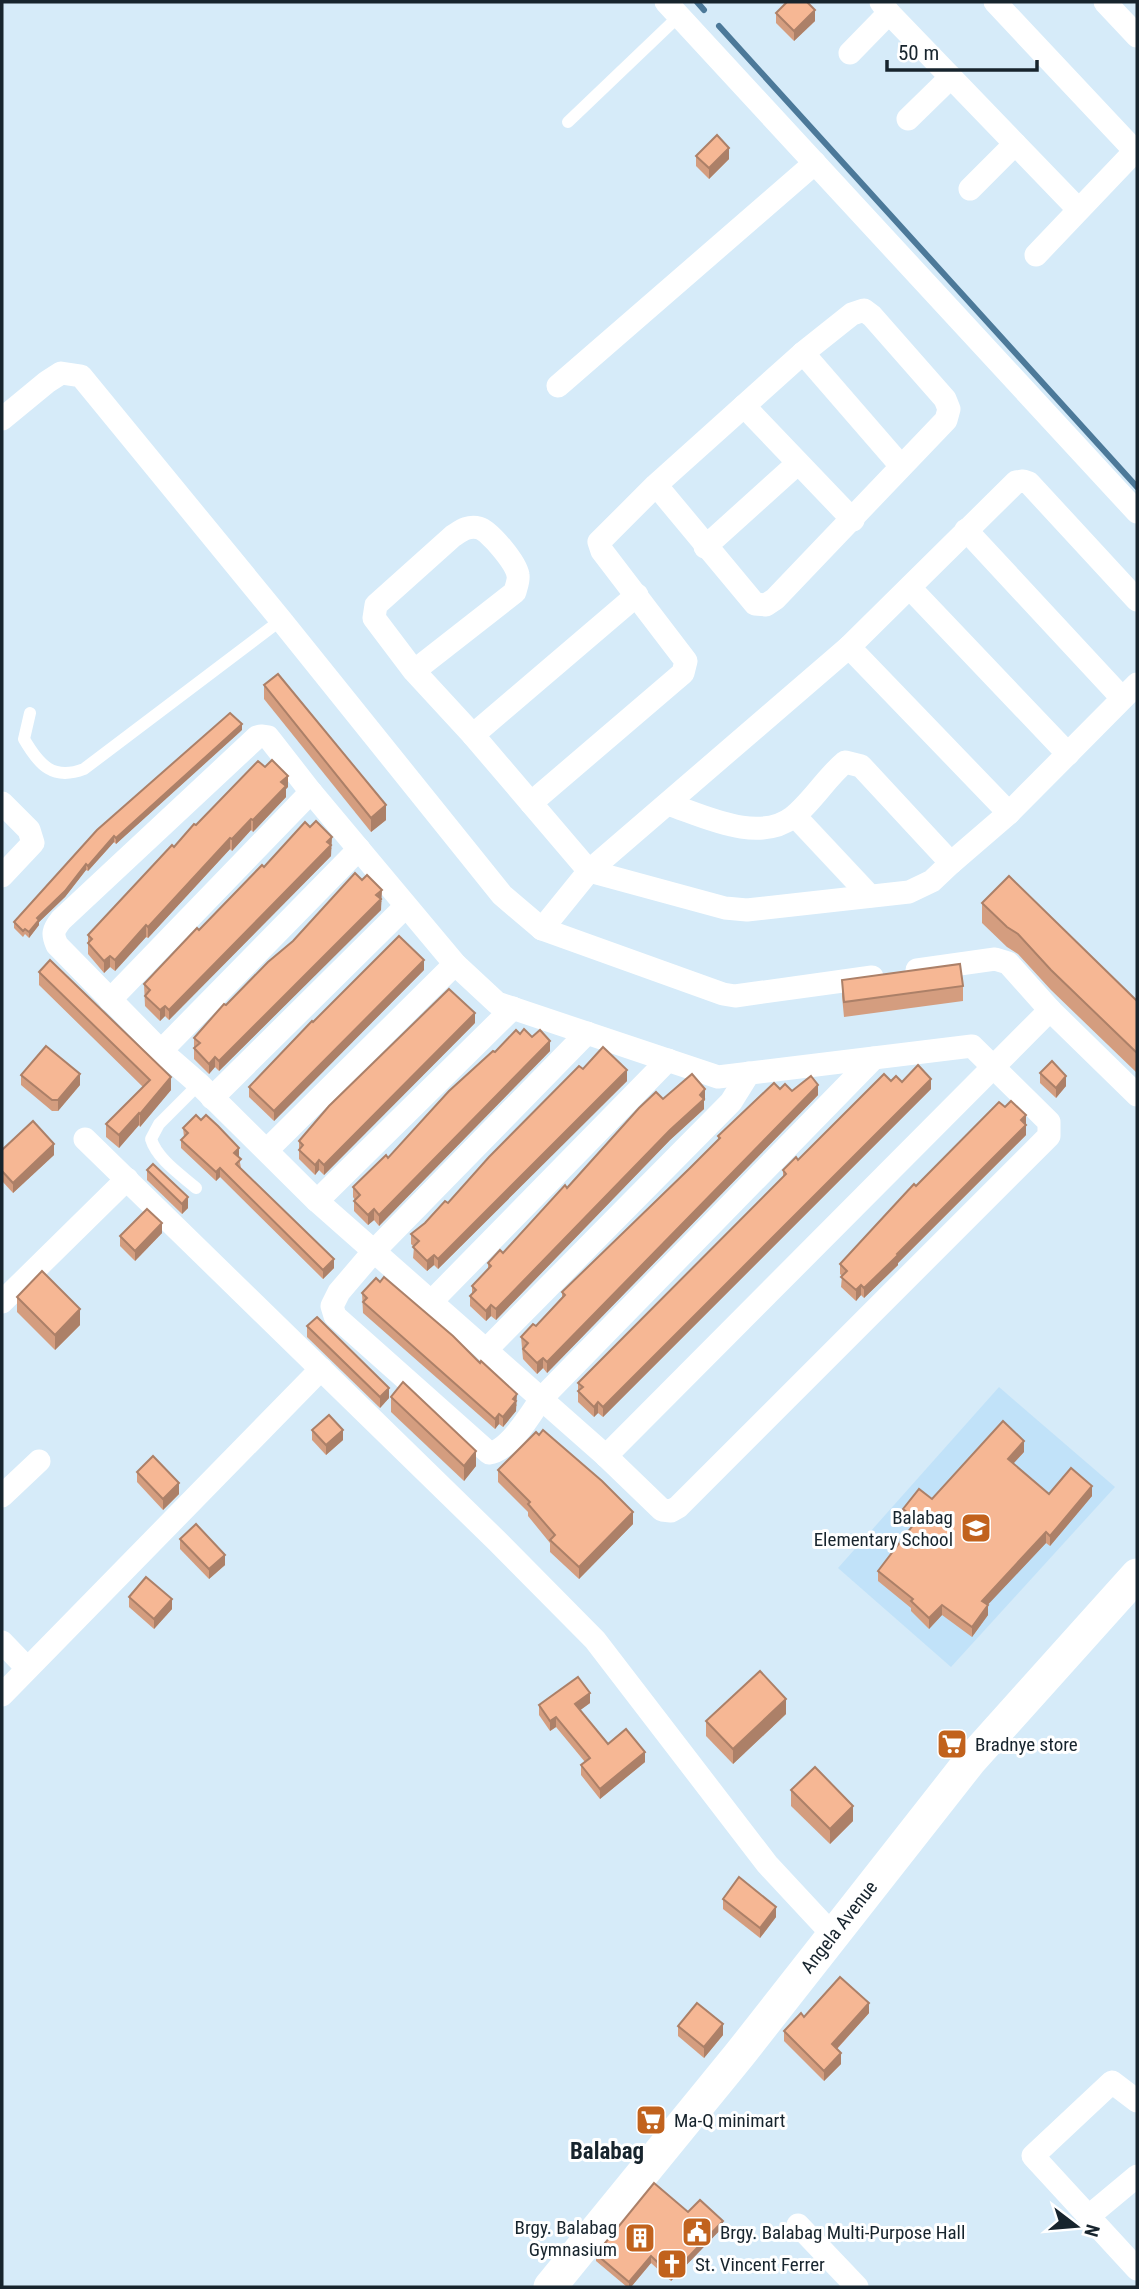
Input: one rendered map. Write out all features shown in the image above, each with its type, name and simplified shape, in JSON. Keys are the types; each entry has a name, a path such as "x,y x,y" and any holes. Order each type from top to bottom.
{"main road":[{"name":"Angela Avenue","path":"550,2287 740,2054 970,1761 1137,1575"}],"street":[{"path":"995,2 1136,150 1036,255"},
{"path":"1105,2 1137,36"},
{"path":"850,53 885,7 1078,209"},
{"path":"672,9 1137,512"},
{"path":"908,118 951,78"},
{"path":"970,189 1015,144"},
{"path":"558,386 815,163"},
{"path":"531,803 684,673 686,661 602,551 599,542 656,485 803,353 852,314 863,310 872,316 945,399 949,409 946,419 853,520 766,605 755,604 656,485"},
{"path":"803,353 901,466"},
{"path":"2,419 61,373 80,376 502,895 542,929 735,996 1001,960 1008,963 1050,1010 1135,1092"},
{"path":"744,407 853,520"},
{"path":"705,547 797,464"},
{"path":"542,929 589,871 849,647 1016,482 1029,483 1137,600"},
{"path":"414,671 515,592 519,576 511,561 493,538 480,528 466,527 453,536 376,605 374,618 414,671 473,735 589,871 725,908 747,910 909,892 932,881 1009,813 1130,691 966,530"},
{"path":"910,588 1068,754"},
{"path":"473,735 637,595"},
{"path":"849,647 1009,813"},
{"path":"257,737 268,737 311,792 455,964 497,1003 718,1077 972,1046 1049,1122 1049,1136 678,1507 671,1511 663,1510 606,1456 317,1201 206,1091 161,1051 57,945 53,936 54,928 61,920 257,737"},
{"path":"668,804 746,828 768,827 795,816 845,762 856,763 951,863"},
{"path":"110,999 311,792"},
{"path":"2,803 29,830 33,843 2,876"},
{"path":"795,816 870,896"},
{"path":"161,1051 359,849"},
{"path":"206,1091 406,906"},
{"path":"267,1150 455,964"},
{"path":"317,1201 513,1008"},
{"path":"606,1456 1050,1010"},
{"path":"587,1033 374,1251 339,1292 332,1306 335,1316 489,1453 499,1450 520,1430 541,1399 874,1058"},
{"path":"431,1302 668,1060"},
{"path":"486,1350 731,1102 749,1073"},
{"path":"85,1139 595,1640 767,1864 833,1935"},
{"path":"2,1302 127,1179"},
{"path":"2,1695 321,1369"},
{"path":"2,1496 39,1461"},
{"path":"2,1643 27,1668"},
{"path":"1137,2101 1112,2082 1033,2156 1137,2269"},
{"path":"1088,2216 1137,2176"},
{"path":"798,2225 857,2287"}],"lane":[{"path":"568,122 672,9"},
{"path":"30,713 24,739 37,760 52,771 69,775 84,769 281,620"},
{"path":"196,1188 153,1148 151,1139 159,1124 206,1091"}],"shaded area":[{"name":"Balabag Elementary School","path":"999,1387 1115,1487 951,1667 838,1568"}],"building":[{"path":"787,2 807,2 815,10 794,31 776,13"},
{"path":"717,135 729,148 709,168 696,156"},
{"path":"278,674 386,805 371,818 264,685"},
{"path":"230,713 242,724 116,838 114,836 37,918 39,920 29,932 25,929 23,931 14,922 97,830"},
{"path":"272,760 288,776 281,782 286,786 253,820 230,838 115,960 110,956 104,961 88,943 92,939 88,935 172,845 174,847 258,761 265,767"},
{"path":"316,821 332,837 327,842 331,845 169,1010 165,1006 160,1010 145,996 150,990 144,984 197,928 199,930 262,865 264,867 305,822 310,827"},
{"path":"355,873 362,880 367,875 382,890 376,895 381,899 219,1061 215,1057 209,1064 194,1048 200,1043 194,1038 224,1004 293,941"},
{"path":"1009,876 1137,1001 1136,1052 1051,970 1018,934 982,903"},
{"path":"399,936 424,960 274,1111 249,1087"},
{"path":"50,960 171,1077 119,1135 106,1124 150,1080 39,972"},
{"path":"960,964 963,986 844,1002 842,980"},
{"path":"449,989 475,1013 324,1165 319,1160 315,1165 299,1150 303,1145 299,1141 329,1106"},
{"path":"524,1029 532,1037 540,1030 550,1041 379,1215 374,1209 368,1215 354,1201 360,1195 353,1187 386,1155 388,1158 449,1091 495,1052 516,1030 520,1034"},
{"path":"46,1046 80,1074 58,1100 52,1100 21,1075"},
{"path":"603,1047 627,1070 438,1259 434,1255 427,1261 413,1247 419,1241 411,1234 445,1201 448,1203 489,1157 579,1066 583,1069"},
{"path":"1052,1061 1066,1076 1056,1088 1040,1073"},
{"path":"918,1065 931,1079 603,1407 598,1402 594,1407 578,1391 583,1387 578,1383 786,1174 783,1170 796,1157 798,1160 884,1074 891,1081 896,1076 902,1082"},
{"path":"692,1074 705,1089 700,1095 704,1099 670,1130 496,1309 491,1305 486,1311 470,1296 476,1290 472,1286 491,1266 488,1263 500,1250 503,1253 565,1185 567,1188 656,1092 663,1099"},
{"path":"811,1076 818,1085 547,1362 543,1358 537,1363 523,1349 528,1343 521,1337 533,1324 536,1326 565,1295 562,1292 720,1138 718,1136 774,1083 780,1089 785,1084 792,1091"},
{"path":"1011,1101 1026,1115 1021,1120 1026,1125 864,1288 861,1285 856,1290 841,1277 847,1271 840,1264 914,1184 916,1186 999,1102 1005,1107"},
{"path":"196,1115 201,1120 206,1115 218,1126 239,1148 234,1153 241,1159 236,1164 334,1259 323,1270 220,1168 216,1172 181,1140 188,1133 183,1128"},
{"path":"33,1121 54,1144 13,1183 2,1171 2,1150"},
{"path":"153,1164 188,1197 182,1204 147,1170"},
{"path":"147,1209 162,1223 135,1251 120,1236"},
{"path":"42,1271 80,1309 55,1335 17,1297"},
{"path":"384,1277 517,1394 513,1399 516,1401 503,1417 499,1414 495,1419 363,1302 367,1298 362,1293 376,1278 380,1282"},
{"path":"317,1317 389,1388 380,1397 307,1326"},
{"path":"403,1382 476,1451 464,1466 391,1397"},
{"path":"329,1415 343,1430 326,1445 312,1430"},
{"path":"1003,1421 1024,1441 1008,1459 1049,1494 1071,1468 1092,1486 1050,1536 1046,1532 982,1601 988,1605 972,1627 942,1605 929,1618 911,1601 913,1599 878,1571 917,1520 903,1509 919,1489 932,1499"},
{"path":"543,1430 633,1512 579,1567 550,1540 555,1535 528,1504 530,1502 498,1470 536,1432 539,1435"},
{"path":"153,1456 179,1483 163,1499 137,1472"},
{"path":"196,1524 225,1555 209,1569 180,1539"},
{"path":"146,1577 172,1599 154,1619 129,1597"},
{"path":"760,1671 786,1699 733,1749 706,1721"},
{"path":"578,1677 590,1693 575,1704 608,1744 626,1729 645,1752 600,1789 581,1765 590,1758 556,1717 550,1721 539,1705"},
{"path":"815,1767 853,1806 830,1829 791,1790"},
{"path":"739,1877 776,1907 760,1928 723,1899"},
{"path":"840,1977 869,2003 832,2044 841,2053 824,2071 784,2031 801,2013 804,2017"},
{"path":"697,2003 723,2024 704,2047 678,2026"},
{"name":"Brgy. Balabag Gymnasium","path":"654,2183 688,2212 700,2200 723,2221 671,2275 651,2256 629,2282 596,2254"}],"waterway":[{"path":"697,2 704,10"},
{"path":"719,26 1137,487"}],"place":[{"name":"Balabag Elementary School","path":"976,1528"},
{"name":"Bradnye store","path":"952,1744"},
{"name":"Ma-Q minimart","path":"651,2120"},
{"name":"Brgy. Balabag Multi-Purpose Hall","path":"697,2232"},
{"name":"Brgy. Balabag Gymnasium","path":"640,2238"},
{"name":"St. Vincent Ferrer","path":"672,2264"}],"district":[{"name":"Balabag","path":"607,2151"}]}
